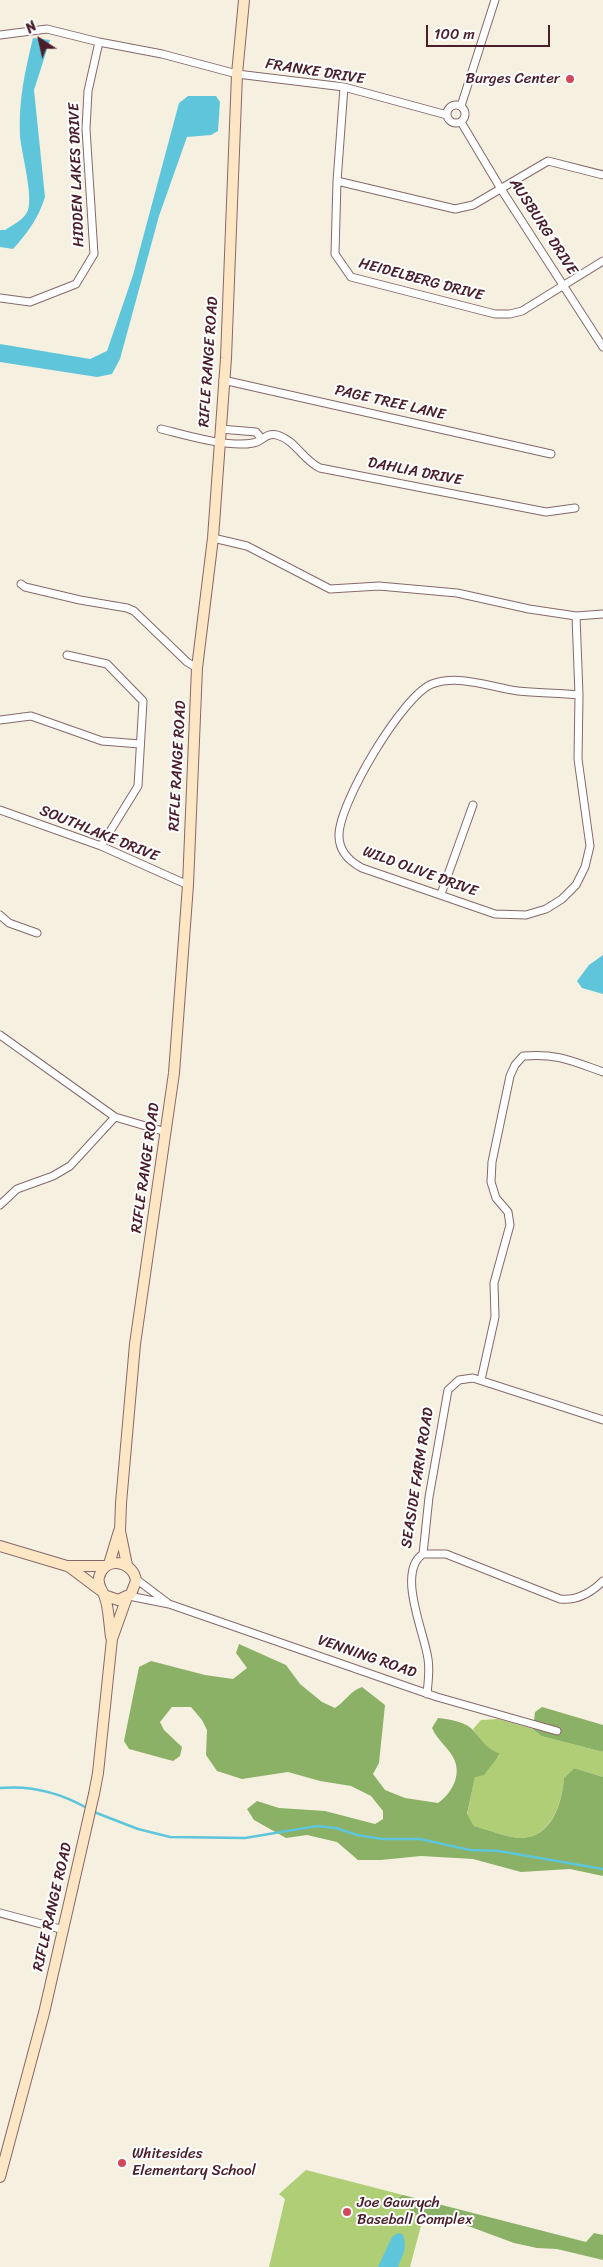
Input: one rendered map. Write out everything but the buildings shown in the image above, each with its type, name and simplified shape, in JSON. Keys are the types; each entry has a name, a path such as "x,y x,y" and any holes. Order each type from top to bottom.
{"main road":[{"name":"RIFLE RANGE ROAD","path":"107,1565 120,1530 135,1344 174,1073 188,885 198,668 213,538 218,441 226,358 237,74 244,0"},
{"name":"RIFLE RANGE ROAD","path":"120,1530 127,1565"},
{"path":"0,1546 67,1566 107,1565 118,1562 127,1565 133,1571 136,1579 134,1589 128,1597 115,1600 67,1566"},
{"path":"102,1592 99,1577 107,1565"},
{"name":"RIFLE RANGE ROAD","path":"102,1592 112,1639"},
{"name":"RIFLE RANGE ROAD","path":"0,2177 64,1930 98,1773 112,1639 128,1597"}],"street":[{"path":"461,106 451,106 447,116 452,123 461,122 466,114 461,106 495,0"},
{"path":"0,35 47,29 99,42 162,54 237,74"},
{"name":"HIDDEN LAKES DRIVE","path":"0,298 30,302 76,284 94,254 86,129 88,91 99,42"},
{"name":"FRANKE DRIVE","path":"237,74 344,87 447,116"},
{"name":"HEIDELBERG DRIVE","path":"344,87 337,181 335,254 351,277 495,314 510,314 522,310 603,261"},
{"name":"AUSBURG DRIVE","path":"461,122 500,189 603,347"},
{"path":"337,181 455,210 473,205 548,161 603,175"},
{"name":"PAGE TREE LANE","path":"223,380 551,454"},
{"name":"DAHLIA DRIVE","path":"160,429 218,441 254,443 269,435 284,438 312,464 320,468 546,512 575,508"},
{"name":"DAHLIA DRIVE","path":"220,429 256,432 261,438"},
{"path":"213,538 247,546 330,589 379,586 457,593 529,609 576,616 603,614"},
{"path":"21,584 25,587 134,611 187,662 198,668"},
{"name":"WILD OLIVE DRIVE","path":"576,616 579,694 578,759 590,846 585,867 576,885 562,899 546,909 526,915 495,914 362,868 344,854 338,838 340,822 361,775 390,728 418,693 430,684 448,678 519,691 579,694"},
{"path":"67,655 107,664 143,701 138,786 101,846"},
{"path":"0,720 31,716 102,741 140,744"},
{"path":"441,894 473,805"},
{"name":"SOUTHLAKE DRIVE","path":"0,810 101,846 188,885"},
{"path":"0,915 9,922 37,933"},
{"path":"0,1035 115,1117 166,1132"},
{"path":"481,1380 494,1317 494,1283 510,1218 492,1191 492,1162 510,1076 515,1065 524,1056 560,1056 603,1072"},
{"path":"0,1205 17,1189 53,1176 70,1166 115,1117"},
{"name":"SEASIDE FARM ROAD","path":"427,1694 429,1661 411,1587 416,1560 423,1554 446,1396 450,1386 458,1380 469,1378 481,1380 603,1420"},
{"path":"423,1554 446,1554 560,1599 571,1600 582,1596 603,1581"},
{"name":"VENNING ROAD","path":"136,1579 169,1604"},
{"name":"VENNING ROAD","path":"128,1597 169,1604 427,1694 557,1731"},
{"path":"0,1913 64,1930"}],"green space":[{"path":"239,1644 286,1665 300,1684 322,1702 335,1708 354,1691 362,1687 385,1705 379,1763 373,1774 385,1790 405,1798 438,1803 447,1795 454,1784 457,1772 454,1759 432,1728 438,1718 458,1721 471,1728 487,1746 500,1754 484,1775 475,1777 467,1814 474,1826 515,1838 531,1836 547,1826 553,1817 561,1798 564,1778 574,1768 603,1777 603,1876 570,1869 521,1872 473,1859 421,1856 358,1860 337,1842 307,1835 286,1838 254,1820 247,1809 257,1801 279,1808 325,1811 375,1824 383,1819 383,1811 371,1796 351,1786 320,1781 288,1772 242,1779 217,1771 206,1755 207,1730 202,1720 191,1707 172,1707 160,1722 164,1730 182,1747 180,1756 173,1761 129,1749 124,1741 139,1667 151,1661 205,1675 233,1679 247,1668 236,1653"},
{"path":"542,1707 603,1725 603,1752 541,1736 533,1729 535,1712"},
{"path":"498,1719 533,1729 541,1736 603,1752 603,1777 574,1768 564,1778 561,1798 553,1817 547,1826 531,1836 515,1838 474,1826 467,1815 475,1776 500,1755 487,1748 473,1729 481,1720"},
{"name":"Joe Gawrych Baseball Complex","path":"306,2170 403,2195 399,2197 402,2205 423,2218 410,2267 269,2267 285,2199 279,2194"},
{"path":"403,2195 586,2242 594,2233 603,2235 603,2260 557,2249 537,2248 514,2243 460,2223 423,2218 402,2205 399,2197"}],"water":[{"path":"33,38 50,40 34,90 45,197 32,225 13,249 0,247 0,230 5,230 22,219 28,210 29,195 20,137 20,111 27,62"},
{"path":"188,96 216,96 220,102 218,131 211,135 187,137 159,216 120,359 112,374 97,377 0,362 0,344 90,359 107,351 133,275 179,103"},
{"path":"603,955 603,994 582,988 577,981 589,965"},
{"path":"398,2233 402,2234 405,2243 398,2267 378,2267 392,2237"}],"waterway":[{"path":"0,1788 12,1787 45,1791 77,1802 87,1808"},
{"path":"94,1812 138,1829 170,1837 245,1838 317,1826 336,1828 357,1835 382,1839 420,1839 470,1850 499,1851 603,1869"}],"place":[{"name":"Burges Center","path":"570,79"},
{"name":"Whitesides Elementary School","path":"122,2163"},
{"name":"Joe Gawrych Baseball Complex","path":"347,2212"}]}
